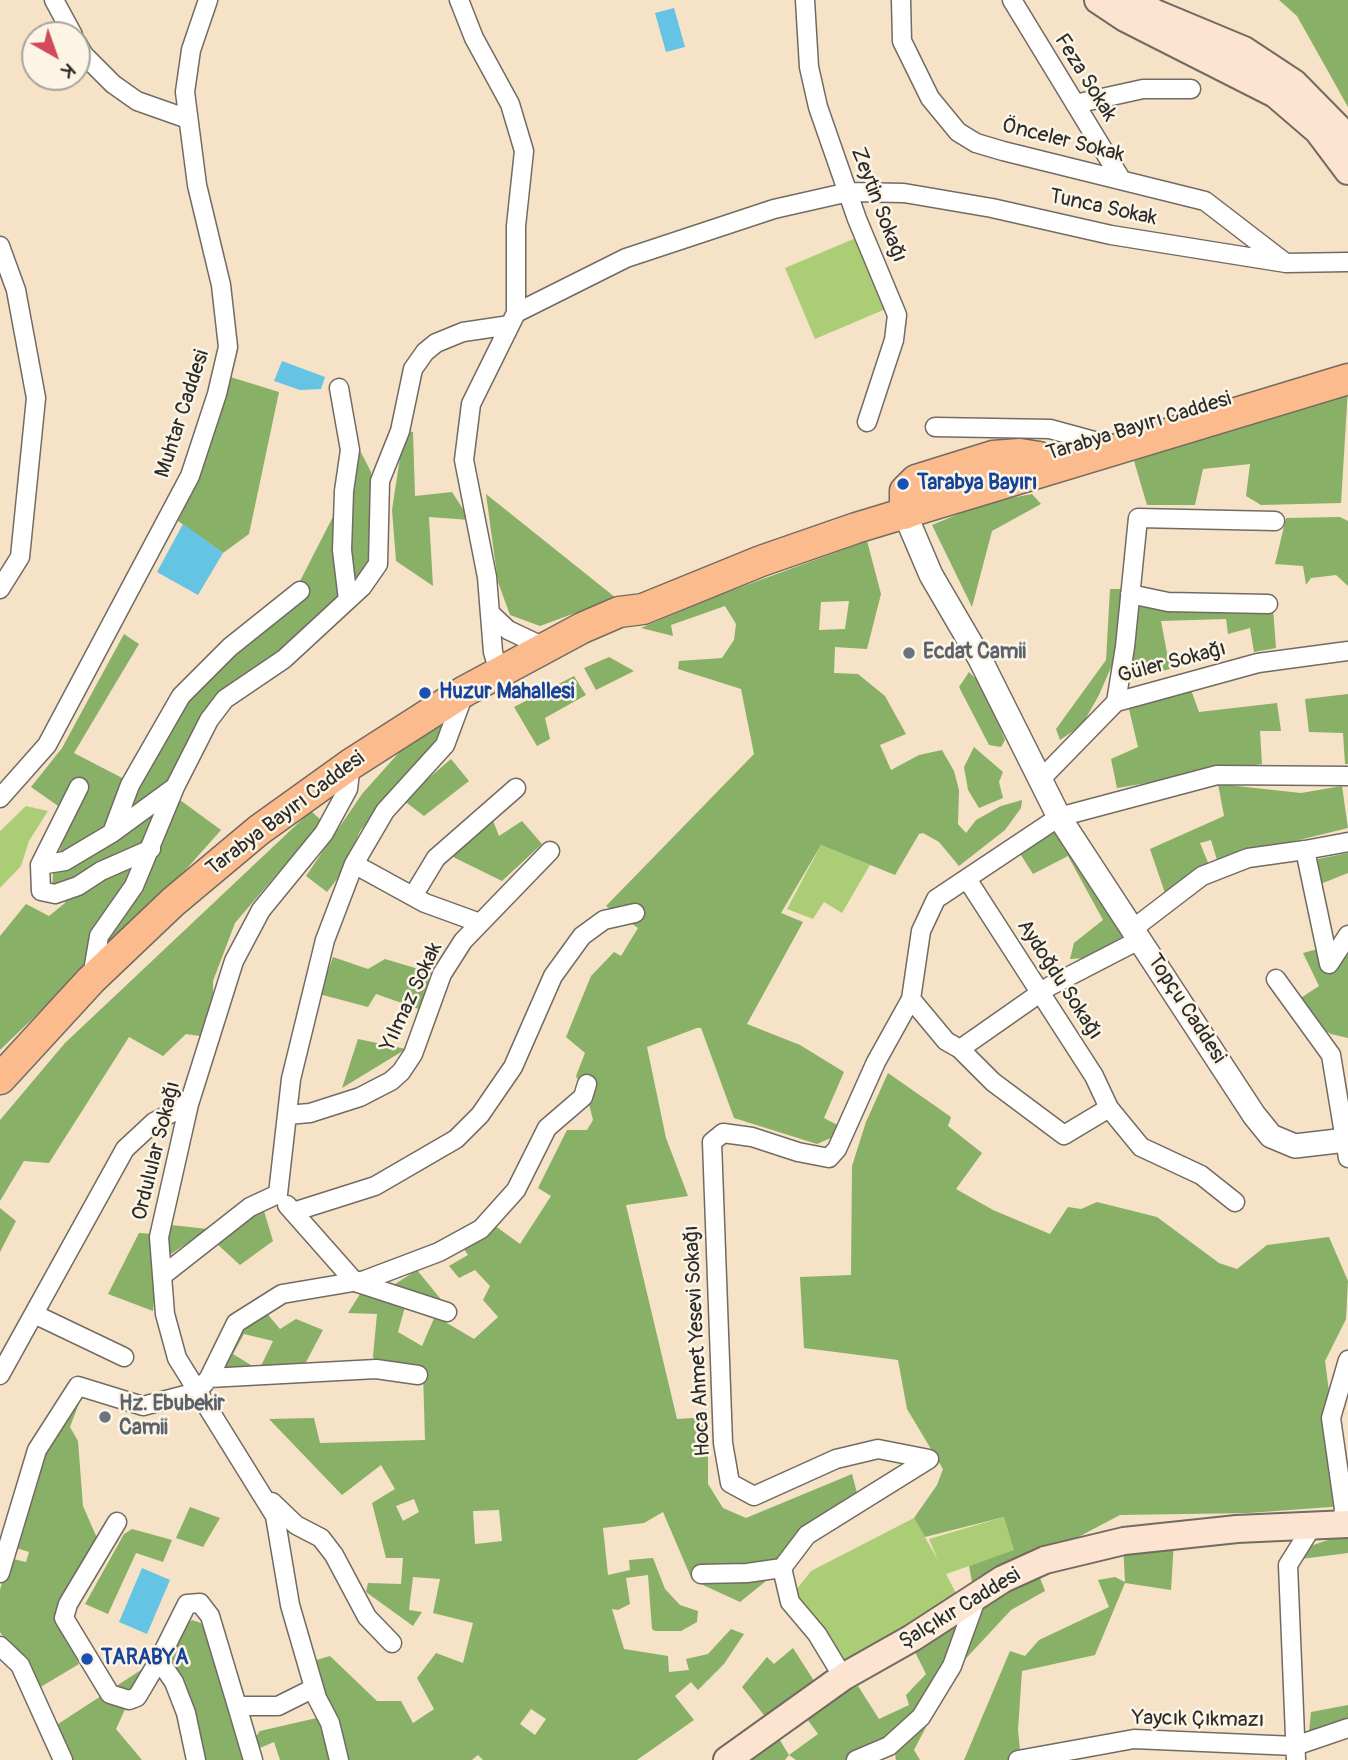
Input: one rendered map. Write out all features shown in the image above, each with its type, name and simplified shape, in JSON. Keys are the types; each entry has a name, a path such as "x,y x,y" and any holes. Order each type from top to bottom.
{"main road":[{"path":"1098,0 1125,18 1275,94 1318,131 1348,171"},
{"path":"1133,0 1155,13 1244,50 1294,83 1348,138"},
{"name":"Tarabya Bayırı Caddesi","path":"904,506 908,486 916,480 1008,454 1039,457 1348,362"},
{"name":"Tarabya Bayırı Caddesi","path":"0,1079 92,980 222,860 351,764 465,691 544,647 619,611 643,609 904,506 1348,379"},
{"name":"Şalçıkır Caddesi","path":"727,1760 843,1677 912,1639 978,1594 1045,1560 1088,1547 1212,1532 1345,1524"}],"street":[{"path":"54,0 65,21"},
{"name":"Muhtar Caddesi","path":"0,798 47,745 190,476 217,394 228,347 221,285 197,185 184,92 191,50 208,0"},
{"path":"459,0 474,38 510,104 524,151 516,226 513,319 471,404 464,460 491,614 493,652 499,672"},
{"name":"Zeytin Sokağı","path":"805,0 809,67 818,107 857,219 897,315 894,340 867,422"},
{"name":"Önceler Sokak","path":"901,0 902,41 930,99 958,132 976,143 1205,201 1286,263"},
{"name":"Feza Sokak","path":"1012,0 1121,179"},
{"path":"91,62 113,84 137,101 188,119"},
{"path":"1074,104 1143,89 1191,89"},
{"name":"Tunca Sokak","path":"92,980 99,936 134,886 175,787 209,720 226,699 284,659 348,600 378,564 380,481 400,431 413,369 425,352 436,343 463,332 513,319 626,258 774,209 849,192 904,193 992,208 1111,235 1286,263 1348,262"},
{"path":"0,246 16,290 36,398 20,557 0,589"},
{"path":"339,388 350,450 344,491 342,550 348,600"},
{"path":"935,427 1049,429 1094,441"},
{"name":"Topçu Caddesi","path":"904,506 931,575 986,670 1059,817 1254,1115 1271,1136 1295,1146 1347,1149"},
{"path":"1116,702 1138,518 1275,521"},
{"path":"112,834 130,785 181,696 230,647 300,591"},
{"path":"1130,594 1168,602 1268,604"},
{"path":"491,614 508,630 544,647"},
{"name":"Güler Sokağı","path":"1040,780 1116,702 1258,663 1348,651"},
{"path":"447,1312 355,1282 278,1194 287,1115 305,1011 324,940 354,864 386,811 445,745 465,691"},
{"name":"Ordulular Sokağı","path":"338,1760 330,1723 314,1688 290,1605 275,1516 177,1358 165,1314 159,1237 189,1104 234,961 261,910 324,833 348,789 351,764"},
{"path":"1109,1108 1064,1135 993,1082 960,1049 946,1041 911,999 921,930 936,899 1059,817 1217,775 1348,776"},
{"path":"79,787 40,865 41,891 55,894 151,849"},
{"path":"40,865 65,860 112,834 175,787"},
{"path":"413,896 436,858 516,788"},
{"path":"960,1049 1040,993 1137,934 1202,876 1248,858 1348,842"},
{"path":"1305,850 1329,964 1348,935"},
{"name":"Yılmaz Sokak","path":"287,1115 310,1113 360,1097 401,1072 413,1054 442,974 463,941 550,851"},
{"path":"354,864 413,896 480,923"},
{"name":"Aydoğdu Sokağı","path":"967,879 1094,1076 1109,1108 1141,1147 1201,1175 1235,1202"},
{"path":"293,1212 375,1186 456,1139 480,1115 513,1067 553,976 582,936 604,920 635,913"},
{"path":"1276,979 1340,1056 1347,1149"},
{"name":"Hoca Ahmet Yesevi Sokağı","path":"782,1568 807,1535 929,1459 878,1449 836,1458 754,1496 730,1483 723,1443 712,1142 723,1133 752,1137 798,1152 829,1158 837,1149 876,1062 911,999"},
{"path":"0,1573 37,1451 78,1386 144,1406 197,1392 209,1378 236,1323 282,1294 355,1282 439,1252 481,1229 516,1190 547,1128 583,1097 587,1084"},
{"path":"0,1375 125,1149 154,1122 189,1104"},
{"path":"162,1276 250,1207 278,1194"},
{"path":"34,1314 124,1357"},
{"path":"1345,1524 1331,1418 1348,1360"},
{"path":"209,1378 376,1369 418,1376"},
{"path":"262,1492 296,1525 321,1538 334,1555 367,1616 392,1643"},
{"path":"117,1522 68,1604 64,1618 110,1694 130,1700 137,1697 159,1660 187,1604 200,1603 210,1616 253,1760"},
{"path":"1295,1753 1288,1564 1313,1525"},
{"path":"701,1574 747,1573 782,1568 790,1602 817,1634 843,1677"},
{"path":"856,1760 889,1746 921,1717 952,1665 978,1594"},
{"path":"0,1646 20,1665 63,1760"},
{"path":"159,1660 174,1682 183,1702 196,1760"},
{"path":"237,1706 278,1706 314,1688"},
{"name":"Yaycık Çıkmazı","path":"1017,1760 1134,1739 1295,1753 1348,1728"}],"green space":[{"path":"1279,0 1348,0 1348,107 1297,16"},
{"path":"858,237 888,308 815,339 785,268"},
{"path":"227,376 279,392 249,534 223,553 178,521 199,471"},
{"path":"1348,389 1341,503 1261,505 1246,496 1250,464 1203,469 1195,505 1147,505 1134,461"},
{"path":"342,415 371,472 372,554 346,596 282,657 223,696 173,785 116,829 182,697 303,590 300,581 341,501"},
{"path":"404,431 413,432 415,496 452,492 470,520 429,517 433,586 396,561 392,510"},
{"path":"486,494 616,598 540,626 510,615 498,582"},
{"path":"1032,494 1041,504 992,531 972,607 932,525 985,503"},
{"path":"1340,517 1348,521 1348,586 1336,575 1311,578 1306,585 1303,566 1275,564 1286,518"},
{"path":"867,541 881,594 867,649 835,647 834,673 858,674 885,696 906,734 880,745 891,770 919,755 942,750 954,771 959,790 958,824 966,833 976,820 1001,806 1022,800 1021,808 1005,830 959,866 939,842 923,833 919,834 895,875 821,845 781,913 803,922 747,1024 800,1045 844,1072 824,1118 843,1128 840,1134 817,1144 734,1118 701,1028 647,1047 666,1138 688,1196 626,1205 677,1419 708,1417 708,1484 723,1508 746,1518 852,1474 857,1493 771,1577 740,1602 692,1580 663,1512 644,1523 603,1528 608,1575 630,1570 629,1560 653,1558 665,1589 680,1605 698,1611 697,1622 681,1631 655,1631 652,1629 648,1575 626,1578 630,1604 618,1610 612,1609 624,1649 668,1656 669,1672 689,1670 686,1659 708,1654 731,1629 744,1634 724,1664 698,1690 691,1682 675,1696 694,1720 637,1760 483,1760 478,1755 472,1760 341,1760 310,1662 330,1656 377,1701 401,1701 413,1723 434,1709 417,1678 436,1653 463,1663 473,1623 433,1613 440,1579 413,1577 409,1610 422,1612 413,1626 366,1592 368,1583 401,1584 403,1558 386,1558 372,1503 395,1489 381,1465 342,1495 269,1419 314,1418 320,1443 425,1440 423,1372 375,1364 373,1356 377,1314 348,1313 362,1291 406,1303 398,1332 422,1346 435,1316 474,1339 498,1317 483,1300 490,1286 475,1270 459,1278 449,1266 468,1255 463,1248 494,1225 520,1244 551,1196 538,1188 567,1130 587,1130 593,1120 588,1100 576,1076 585,1053 566,1037 591,976 614,952 621,956 638,928 606,906 754,754 741,689 678,669 679,661 722,658 734,640 736,624 725,606 671,625 673,636 641,628 719,595","holes":["849,601 845,629 819,630 821,602","414,1499 419,1512 403,1521 396,1506","499,1510 502,1541 475,1544 473,1511","531,1709 546,1719 535,1735 520,1724"]},
{"path":"1110,589 1122,589 1116,656 1082,725 1060,740 1056,729 1106,660"},
{"path":"1135,600 1273,608 1276,648 1254,652 1250,628 1228,634 1226,619 1161,621 1170,669 1129,680"},
{"path":"124,634 139,644 74,753 126,780 110,831 57,859 71,815 31,787 62,748"},
{"path":"609,657 634,671 596,690 584,668"},
{"path":"969,672 983,686 1005,740 1001,747 989,745 959,687"},
{"path":"574,676 586,695 545,718 550,739 537,746 514,707"},
{"path":"1190,687 1199,712 1277,703 1281,731 1260,731 1262,764 1117,788 1111,759 1138,747 1128,705"},
{"path":"1348,694 1348,764 1345,764 1343,733 1309,732 1305,699"},
{"path":"437,724 444,724 445,730 360,831 341,874 327,892 306,876 362,794 403,748"},
{"path":"974,747 1003,772 999,782 1003,798 979,808 968,790 964,767"},
{"path":"451,759 469,781 424,816 403,800"},
{"path":"1218,784 1301,793 1342,786 1348,828 1217,860 1211,840 1200,843 1209,865 1166,896 1150,849 1224,816"},
{"path":"169,795 150,847 52,892 53,872 59,863"},
{"path":"180,800 221,830 103,963 105,937 138,892"},
{"path":"26,806 48,811 29,841 21,866 0,888 0,831"},
{"path":"311,811 322,821 235,923 213,981 213,1038 186,1034 163,1056 129,1037 49,1163 24,1161 0,1201 0,1120 65,1043"},
{"path":"490,813 499,836 522,821 542,844 502,881 445,853"},
{"path":"1061,827 1124,936 1085,958 1070,959 1074,943 1103,920 1068,856 1033,874 1019,852"},
{"path":"821,845 870,865 842,913 824,902 813,919 787,909"},
{"path":"1348,853 1348,873 1313,887 1308,861"},
{"path":"143,858 96,933 83,970 0,1050 0,936 26,904 49,916 65,903 68,894"},
{"path":"1344,942 1348,945 1348,1038 1331,1034 1309,1021 1296,1001 1319,986 1303,953"},
{"path":"333,957 368,969 385,959 432,973 419,1009 376,994 368,1007 319,994"},
{"path":"358,1039 406,1049 342,1088"},
{"path":"888,1073 951,1117 948,1126 982,1153 956,1189 993,1210 1050,1234 1068,1207 1081,1209 1097,1202 1157,1217 1219,1263 1237,1269 1267,1245 1329,1237 1348,1281 1346,1319 1325,1361 1344,1506 1249,1513 1120,1515 974,1592 969,1566 1014,1550 1004,1517 925,1537 914,1518 937,1485 943,1469 907,1409 898,1360 804,1348 800,1277 851,1275 852,1166 866,1122"},
{"path":"0,1208 16,1221 0,1252"},
{"path":"264,1211 273,1241 240,1265 216,1243 253,1213"},
{"path":"171,1225 208,1229 165,1258 165,1238"},
{"path":"139,1233 155,1234 157,1269 153,1311 108,1294"},
{"path":"417,1270 448,1308 392,1286"},
{"path":"264,1310 280,1329 296,1319 323,1330 305,1364 260,1369 273,1341 244,1334 233,1354 257,1369 215,1373 238,1325"},
{"path":"75,1395 81,1398 70,1427 78,1441 83,1506 97,1538 69,1583 55,1614 79,1664 39,1688 0,1632 0,1590 9,1558 26,1562 29,1552 13,1547 38,1454"},
{"path":"190,1507 220,1518 203,1547 176,1538"},
{"path":"1004,1517 1015,1550 946,1574 958,1597 843,1672 793,1594 811,1571 914,1518 938,1560 929,1539"},
{"path":"132,1529 172,1540 163,1562 136,1553 108,1614 85,1604 124,1534"},
{"path":"1348,1533 1348,1553 1301,1559 1299,1550"},
{"path":"1174,1541 1171,1590 1125,1583 1095,1655 1022,1671 1018,1730 1021,1760 964,1760 1010,1651 1025,1656 1039,1640 1109,1607 1098,1580 1115,1577 1125,1582 1123,1543"},
{"path":"1037,1570 1045,1591 1011,1610 957,1668 914,1750 920,1760 896,1760 895,1754 881,1760 796,1760 789,1755 818,1734 802,1712 858,1686 879,1719 909,1705 906,1695 926,1674 914,1650"},
{"path":"192,1620 201,1623 211,1645 246,1760 203,1760 181,1676 169,1658 187,1624"},
{"path":"793,1648 816,1684 767,1719 742,1687 767,1657 774,1664"},
{"path":"144,1668 116,1729 142,1760 71,1760 58,1724"},
{"path":"1348,1705 1348,1718 1309,1732 1311,1712"},
{"path":"321,1717 337,1760 280,1760 274,1742 255,1750 254,1739 260,1731"},
{"path":"773,1729 789,1755 785,1760 727,1760"}],"water":[{"path":"674,8 685,47 666,52 655,13"},
{"path":"282,361 325,377 321,389 300,390 274,381"},
{"path":"183,524 223,553 198,595 157,572"},
{"path":"142,1568 170,1580 147,1634 119,1622"}],"place":[{"name":"Tarabya Bayırı","path":"903,484"},
{"name":"Ecdat Camii","path":"909,653"},
{"name":"Huzur Mahallesi","path":"425,693"},
{"name":"Hz. Ebubekir Camii","path":"105,1417"},
{"name":"TARABYA","path":"87,1659"}]}
